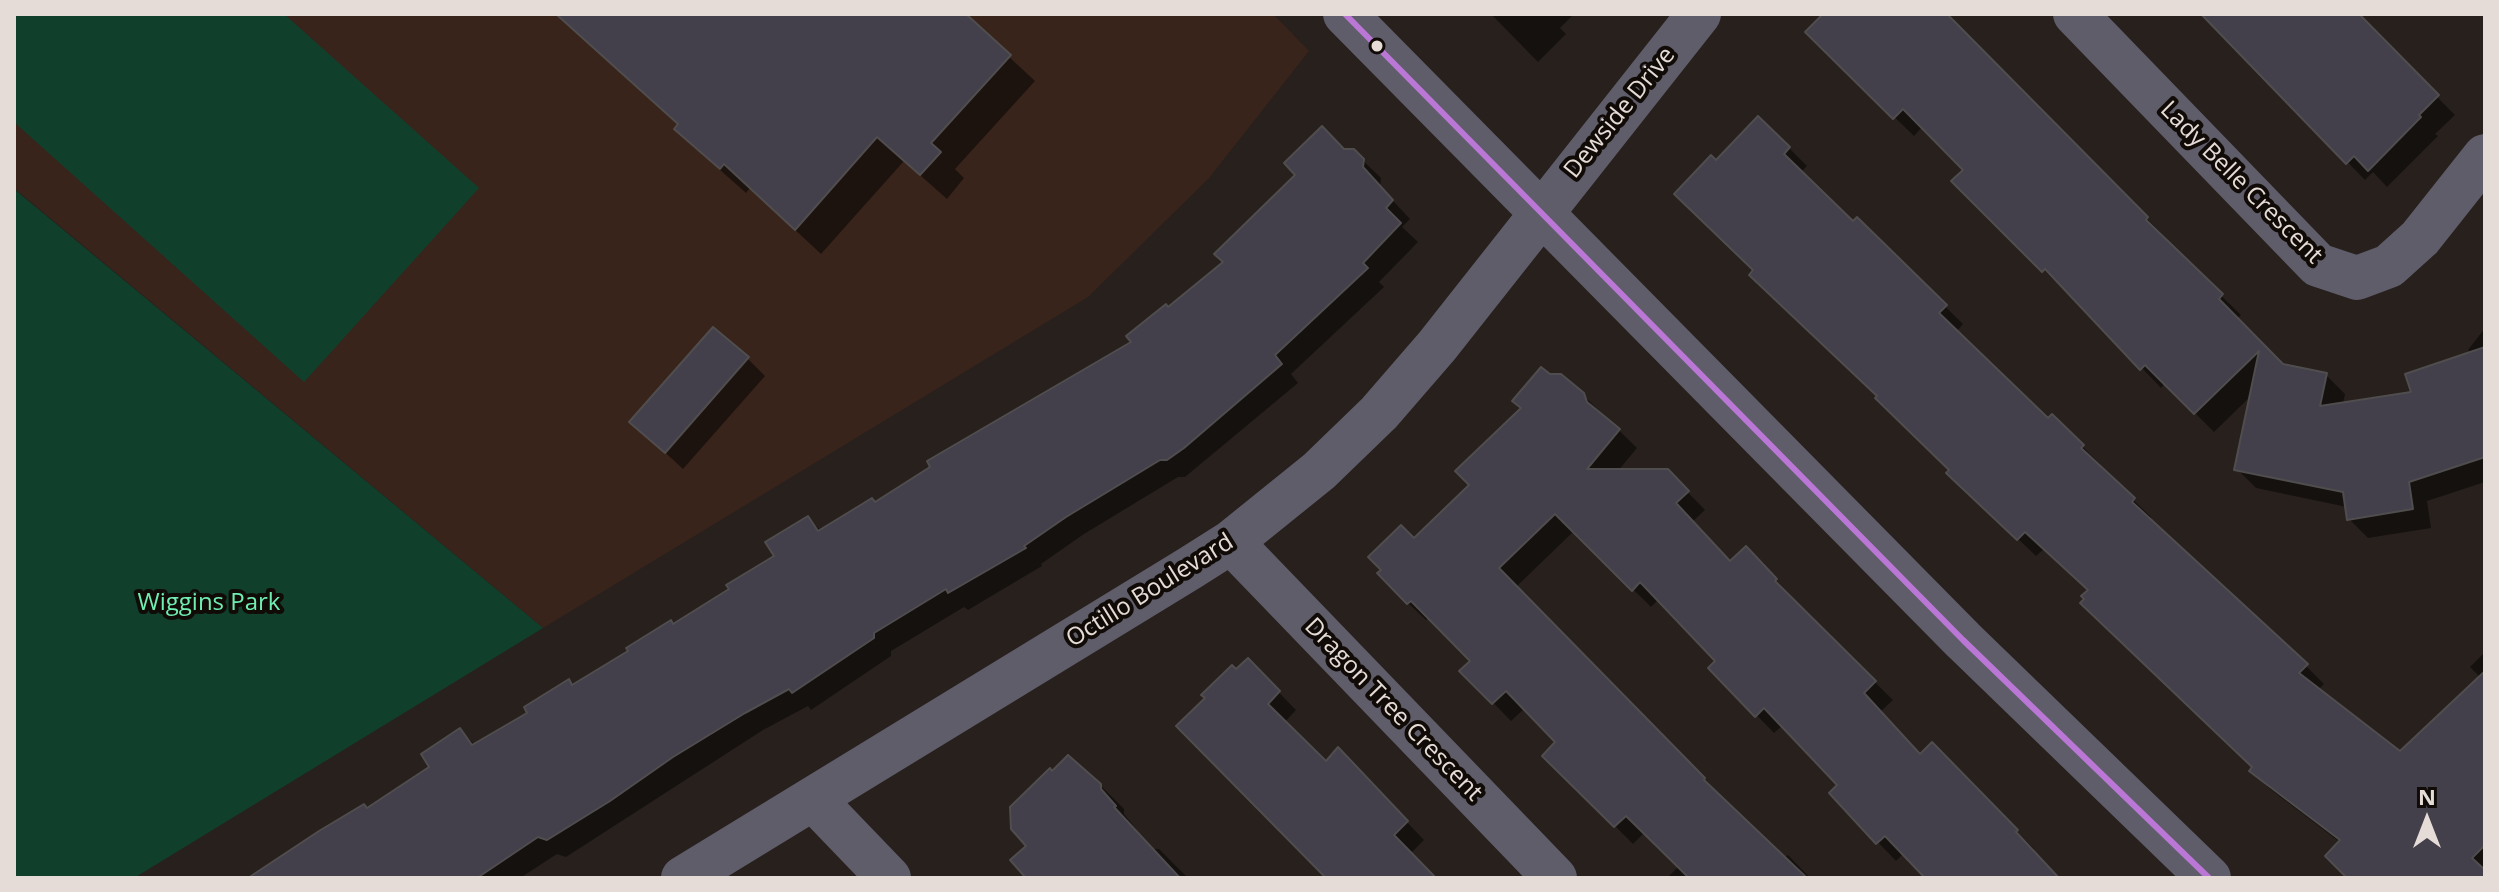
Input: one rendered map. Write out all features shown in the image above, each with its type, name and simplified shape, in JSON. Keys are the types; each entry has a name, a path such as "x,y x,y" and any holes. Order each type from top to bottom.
{"street":[{"path":"1345,14 1963,640 2209,878"},
{"name":"Dewside Drive","path":"1541,213 1699,14"},
{"name":"Lady Belle Crescent","path":"2075,14 2318,265 2357,278 2389,266 2420,238 2485,156"},
{"name":"Octillo Boulevard","path":"683,878 1231,542 1319,471 1379,413 1437,346 1541,213"},
{"name":"Dragon Tree Crescent","path":"1231,542 1555,878"},
{"path":"813,799 889,878"}],"shaded area":[{"path":"14,14 1273,14 1309,51 1209,178 1088,297 543,628 14,188"}],"green space":[{"path":"14,14 284,14 479,188 304,382 14,122"},
{"name":"Wiggins Park","path":"14,189 543,628 134,878 14,878"}],"building":[{"path":"556,14 966,14 1011,55 931,143 941,152 920,175 877,137 795,230 724,164 720,169 674,129 678,124"},
{"path":"1823,14 1947,14 2148,217 2146,220 2223,294 2219,299 2283,364 2327,373 2320,406 2411,392 2405,374 2485,347 2485,457 2409,482 2413,509 2347,520 2343,492 2234,470 2259,351 2194,414 2145,365 2140,370 2045,269 2042,272 1951,181 1963,170 1903,109 1893,119 1805,32"},
{"path":"2201,14 2359,14 2439,95 2368,171 2354,156 2346,164"},
{"path":"1758,116 1790,147 1784,154 1853,221 1857,217 1947,305 1939,313 2048,418 2052,414 2084,445 2081,448 2135,498 2132,502 2308,664 2299,673 2400,751 2485,671 2485,845 2472,858 2485,870 2485,878 2347,878 2325,856 2340,840 2249,771 2252,767 2080,603 2084,599 2081,596 2088,590 2025,532 2017,540 1946,473 1949,470 1875,398 1877,396 1749,275 1753,270 1674,194 1711,155 1716,160"},
{"path":"1322,126 1344,149 1354,149 1364,159 1363,167 1393,200 1386,208 1401,223 1363,263 1368,268 1275,355 1282,364 1167,460 1160,460 1066,517 1024,546 1026,548 948,593 946,589 874,633 874,638 792,693 789,689 745,713 547,840 538,837 477,878 248,878 319,831 364,804 367,808 429,767 421,754 460,728 472,745 527,713 524,707 569,679 572,685 671,620 673,624 729,589 726,585 774,556 765,542 808,516 818,531 872,498 875,502 930,467 927,461 1131,342 1126,336 1166,304 1168,307 1223,262 1214,254 1295,175 1284,163"},
{"path":"713,327 749,357 665,453 629,422"},
{"path":"1541,367 1550,374 1561,374 1584,393 1587,402 1620,429 1587,469 1668,469 1689,491 1676,503 1730,561 1746,546 1777,579 1775,581 1876,681 1864,693 1920,754 1932,742 2018,830 2016,832 2059,878 1925,878 1885,836 1876,844 1829,793 1837,785 1764,708 1755,717 1708,668 1715,661 1640,582 1632,591 1555,514 1499,568 1704,780 1807,878 1689,878 1626,816 1614,827 1542,756 1555,742 1506,691 1492,704 1459,671 1470,661 1411,601 1407,604 1377,573 1381,570 1368,557 1401,525 1414,538 1469,485 1455,471 1521,408 1512,401"},
{"path":"1248,658 1280,691 1268,704 1326,761 1338,747 1408,821 1394,835 1436,878 1326,878 1176,726 1205,698 1201,695 1232,665 1236,669"},
{"path":"1068,755 1101,784 1101,789 1114,807 1180,878 1026,878 1010,860 1026,846 1011,829 1010,807"}],"transit line":[{"path":"1345,14 1963,640 2209,878"}]}
